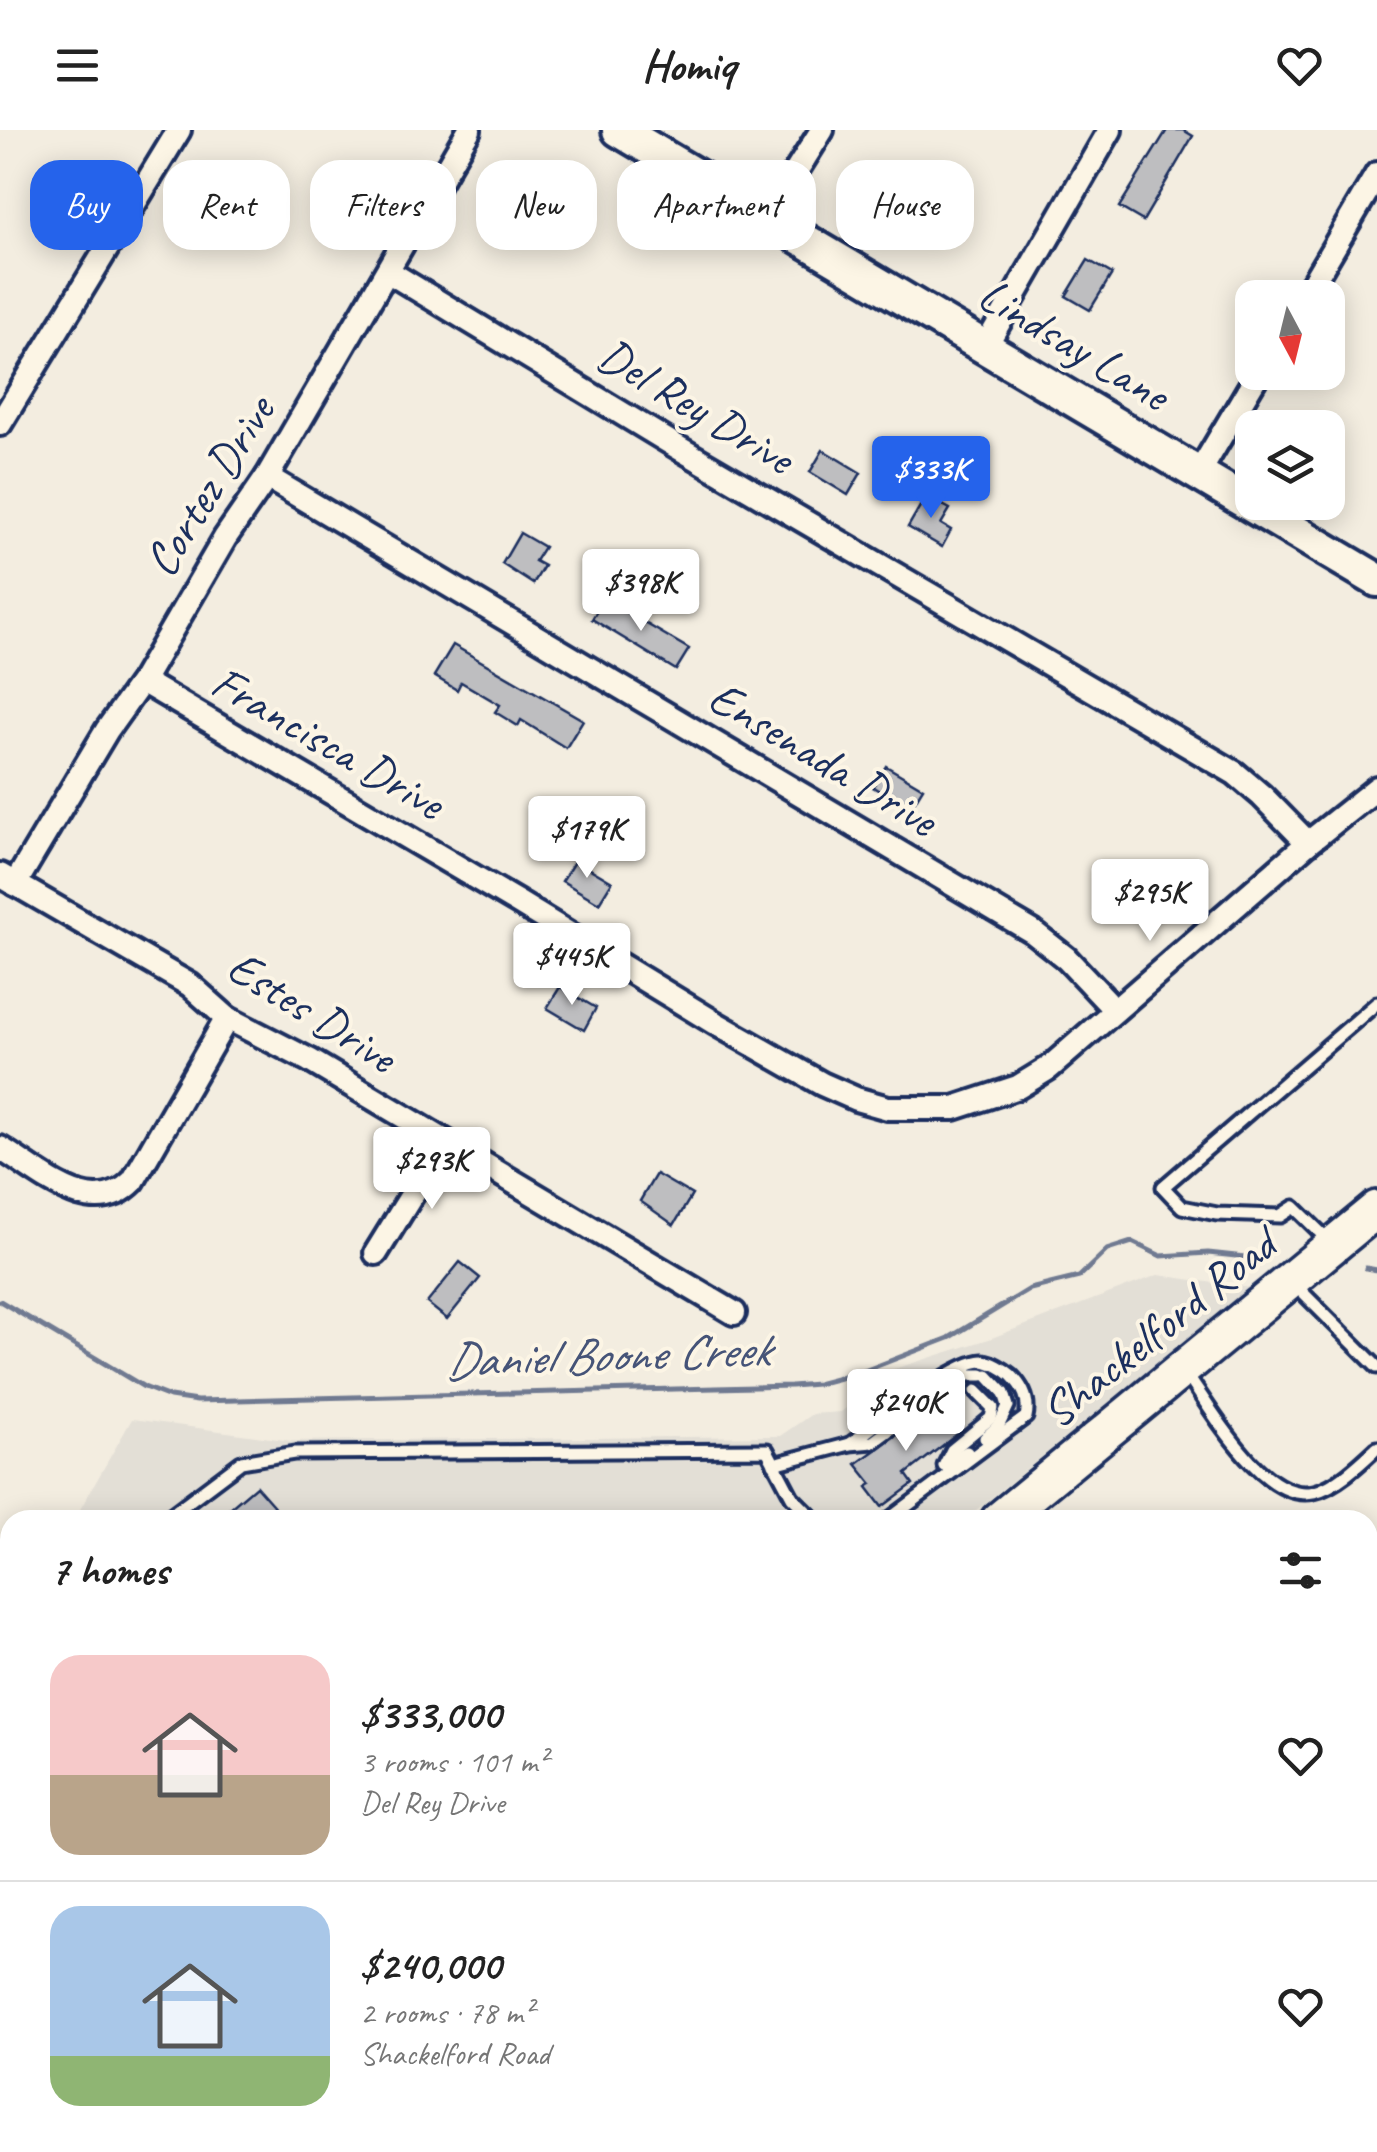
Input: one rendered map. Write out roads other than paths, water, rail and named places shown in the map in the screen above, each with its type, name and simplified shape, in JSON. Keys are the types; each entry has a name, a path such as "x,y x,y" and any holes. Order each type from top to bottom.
{"main road":[{"name":"Shackelford Road","path":"1010,1510 1377,1209"}],"street":[{"path":"0,424 178,130"},
{"name":"Cortez Drive","path":"8,879 142,682 225,538 266,478 389,272 469,130"},
{"name":"Lindsay Lane","path":"619,130 669,160"},
{"path":"803,160 822,130"},
{"path":"985,348 1110,130"},
{"path":"1315,280 1377,174"},
{"name":"Lindsay Lane","path":"816,247 1377,580"},
{"name":"Del Rey Drive","path":"389,272 679,448 1235,773 1308,843"},
{"path":"1199,473 1248,390"},
{"name":"Ensenada Drive","path":"266,478 1033,932 1066,958 1115,1010"},
{"name":"Francisca Drive","path":"142,682 518,902 715,1023 822,1084 888,1108 954,1108 1018,1087 1049,1068 1377,788"},
{"name":"Estes Drive","path":"8,879 190,986 228,1018 308,1060 734,1312"},
{"path":"0,1148 85,1198 120,1195 134,1181 228,1018"},
{"path":"376,1253 444,1143"}],"lane":[{"path":"1334,1245 1294,1207 1280,1216 1217,1214 1182,1206 1162,1187 1377,1004"},
{"path":"1291,1281 1377,1367"},
{"path":"850,1444 961,1366 984,1361 1001,1368 1024,1392 1026,1417 902,1510"},
{"path":"1183,1370 1256,1470 1279,1488 1303,1494 1319,1492 1377,1448"},
{"path":"774,1464 850,1444 873,1442 952,1383 966,1375 985,1375 1004,1393 1008,1406 1005,1414 994,1431 944,1466"},
{"path":"942,1480 952,1450 991,1418 993,1408 974,1390 952,1383"},
{"path":"177,1510 241,1462 295,1453 767,1450 792,1498 805,1510"}],"waterway":[{"name":"Daniel Boone Creek","path":"0,1301 144,1387 170,1397 197,1401 791,1386 859,1373 949,1338 1030,1289 1079,1277 1107,1250 1132,1242 1161,1256 1208,1253 1264,1259"},
{"name":"Daniel Boone Creek","path":"1366,1268 1377,1270"}]}
